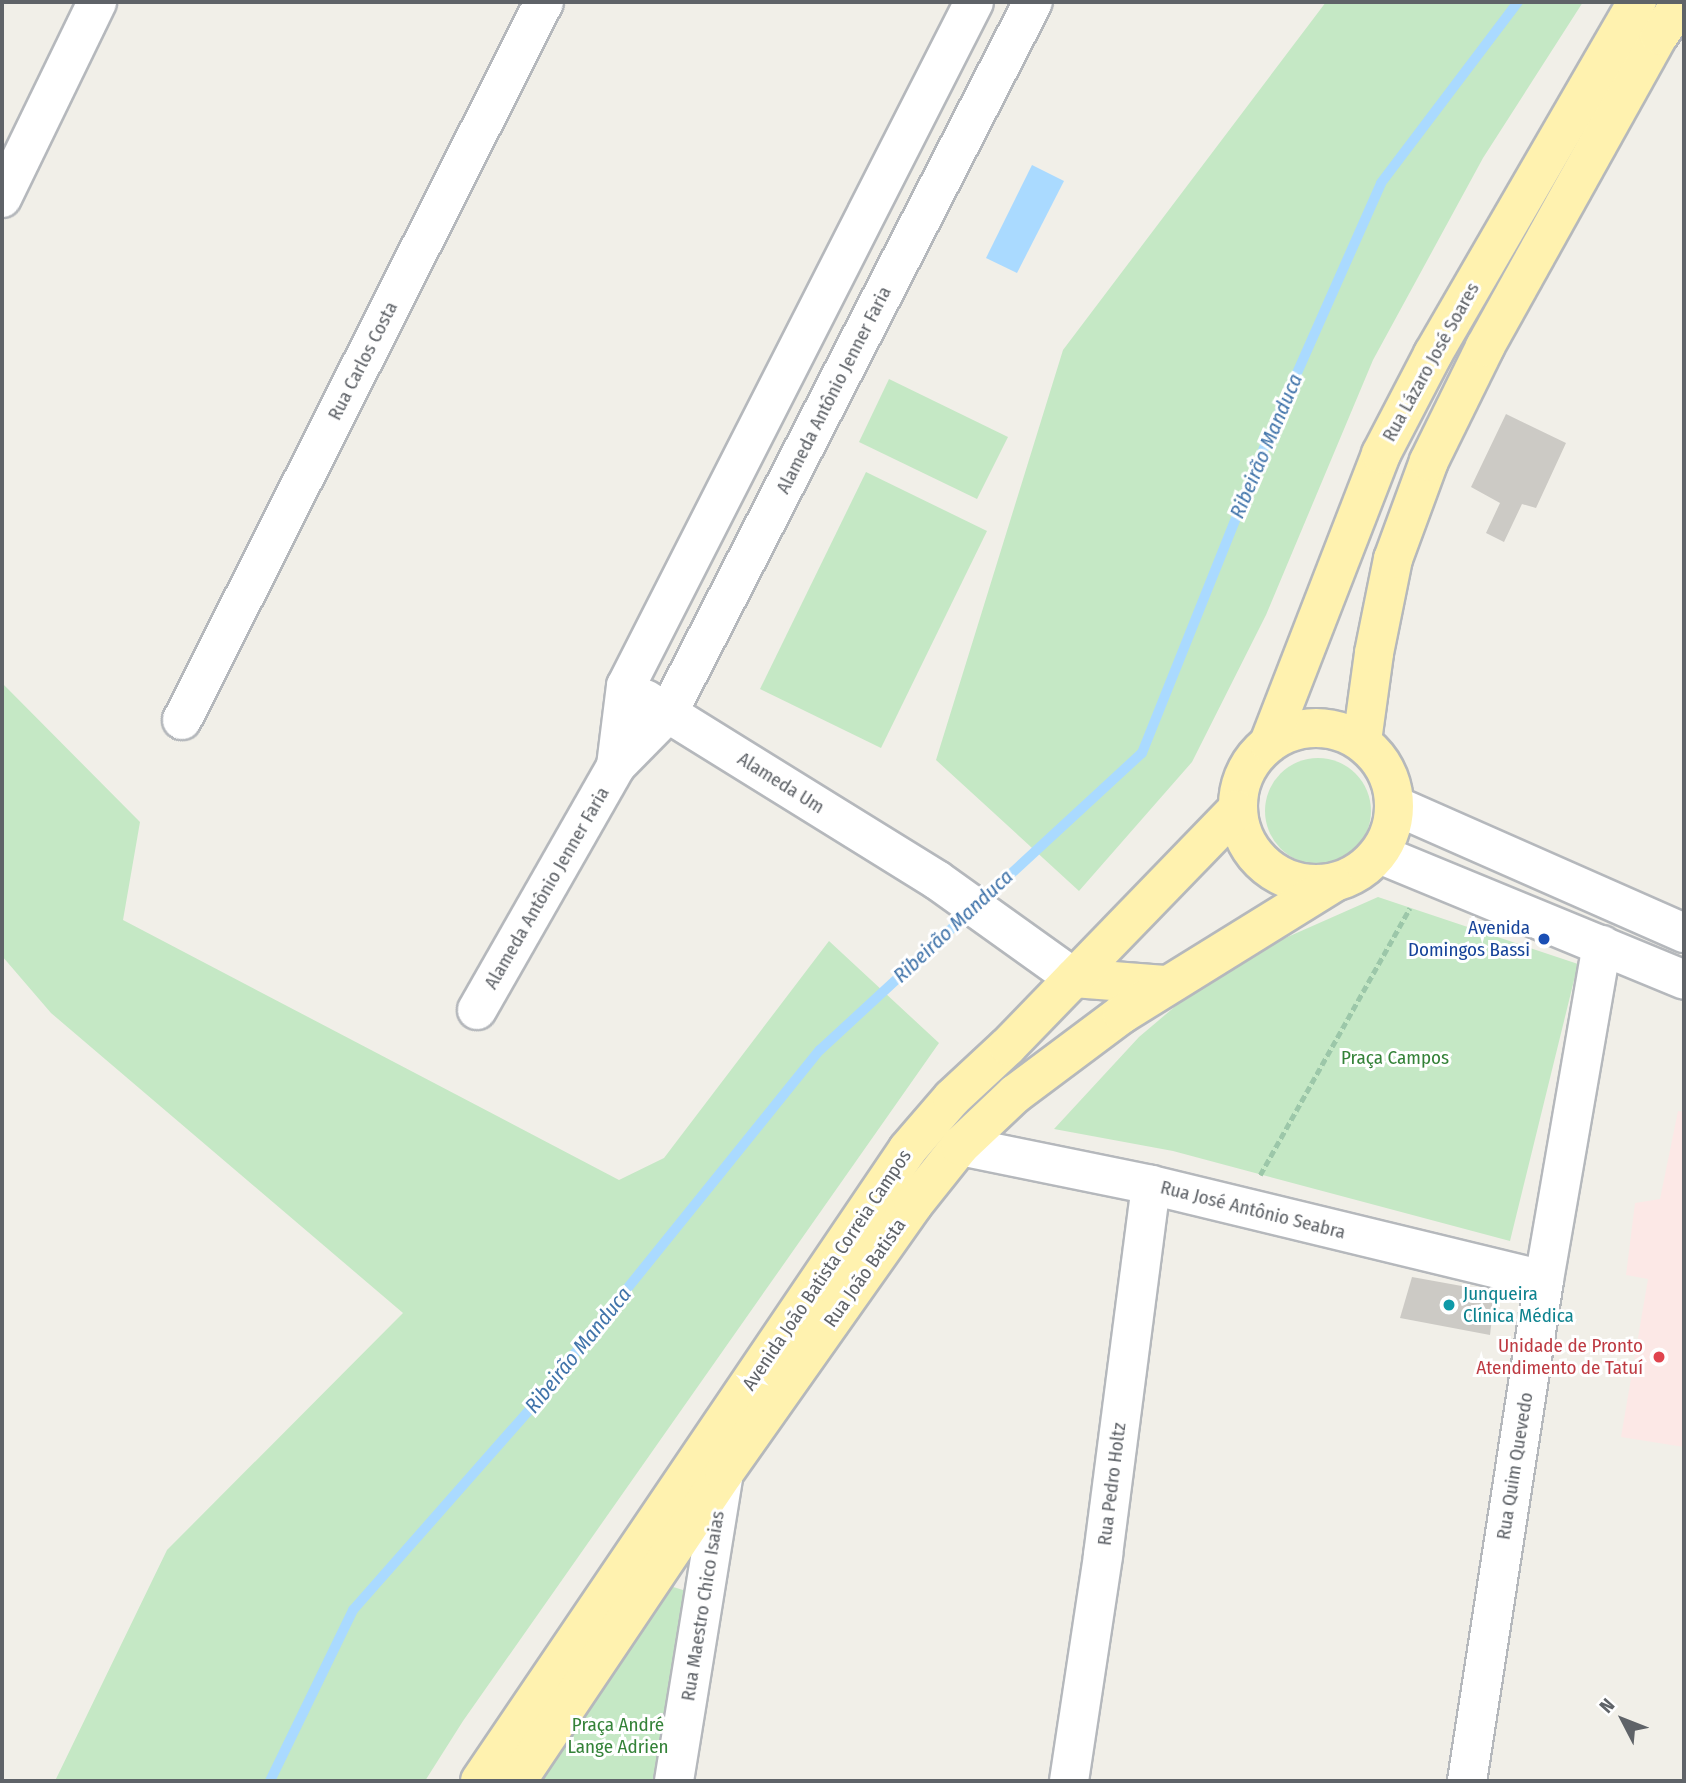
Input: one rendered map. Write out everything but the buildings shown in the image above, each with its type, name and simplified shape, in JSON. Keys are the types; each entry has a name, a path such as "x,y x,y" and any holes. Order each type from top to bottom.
{"main road":[{"name":"Rua Lázaro José Soares","path":"1269,743 1381,454 1433,354 1637,2"},
{"name":"Rua Lázaro José Soares","path":"1362,741 1374,653 1393,559 1429,461 1485,347 1659,36 1679,10"},
{"path":"1315,726 1340,730 1362,741 1380,758 1392,781 1396,806 1391,830 1379,854 1359,872 1333,883 1306,884 1280,876 1258,860 1244,837 1237,810 1241,783 1251,761 1269,743 1291,731 1315,726"},
{"name":"Avenida João Batista Correia Campos","path":"480,1781 908,1149 952,1098 1074,978 1237,810"},
{"name":"Rua João Batista","path":"517,1781 724,1473 913,1205 960,1146 1015,1094 1165,985 1333,883"},
{"path":"1074,978 1165,985"}],"street":[{"path":"2,198 97,2"},
{"name":"Rua Carlos Costa","path":"182,720 544,2"},
{"name":"Alameda Antônio Jenner Faria","path":"616,766 626,686 974,2"},
{"name":"Alameda Antônio Jenner Faria","path":"477,1010 616,766 668,713 1033,2"},
{"name":"Alameda Um","path":"626,686 937,880 1074,978"},
{"path":"1396,806 1684,933"},
{"path":"1379,854 1429,872 1684,980"},
{"name":"Rua Quim Quevedo","path":"1467,1781 1544,1280 1602,945"},
{"name":"Rua José Antônio Seabra","path":"960,1146 1151,1185 1241,1209 1544,1280"},
{"name":"Rua Pedro Holtz","path":"1069,1781 1103,1556 1151,1185"},
{"name":"Rua Maestro Chico Isaias","path":"674,1781 724,1473"}],"path":[{"path":"1241,1209 1429,872"}],"shaded area":[{"name":"Unidade de Pronto Atendimento de Tatuí","path":"1678,1111 1684,1112 1684,1447 1621,1437 1648,1279 1626,1275 1635,1203 1660,1199"}],"green space":[{"path":"1326,2 1583,2 1483,158 1373,360 1266,615 1192,762 1079,891 936,760 1063,350"},
{"path":"889,379 1008,437 977,499 859,442"},
{"path":"866,472 987,531 881,748 760,689"},
{"path":"2,683 140,822 123,920 619,1180 664,1158 829,941 939,1043 463,1721 425,1781 55,1781 167,1550 403,1313 51,1013 2,956"},
{"path":"1318,758 1338,762 1355,774 1367,791 1371,811 1367,831 1355,848 1338,860 1318,864 1298,860 1281,848 1269,831 1265,811 1269,791 1281,774 1298,762"},
{"name":"Praça Campos","path":"1378,897 1578,964 1510,1241 1173,1151 1054,1129 1139,1037 1224,965"},
{"name":"Praça André Lange Adrien","path":"670,1586 683,1590 687,1598 655,1781 536,1781"}],"water":[{"path":"1032,165 1064,181 1017,273 986,258"}],"waterway":[{"name":"Ribeirão Manduca","path":"270,1781 353,1610 530,1409 820,1050 1142,753 1266,443 1381,183 1518,2"}],"place":[{"name":"Avenida Domingos Bassi","path":"1544,939"},
{"name":"Junqueira Clínica Médica","path":"1449,1305"},
{"name":"Unidade de Pronto Atendimento de Tatuí","path":"1659,1357"}]}
